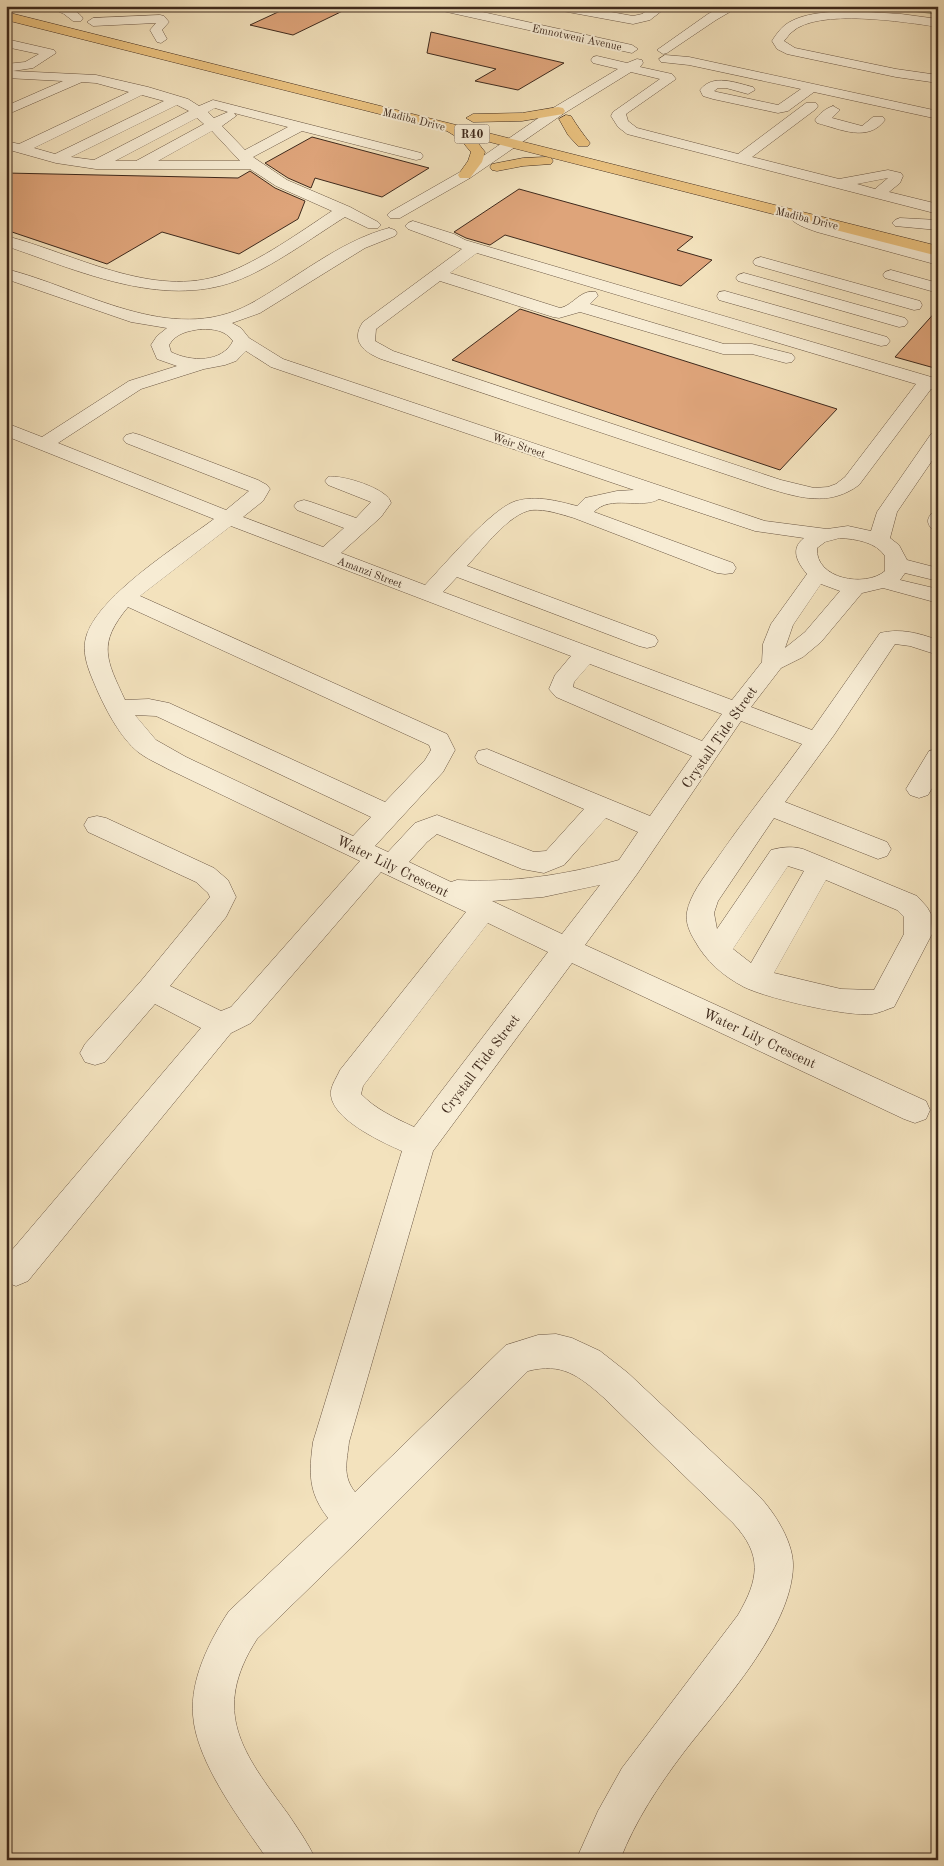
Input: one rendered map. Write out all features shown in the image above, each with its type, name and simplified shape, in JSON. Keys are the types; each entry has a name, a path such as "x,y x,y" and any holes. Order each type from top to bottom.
{"main road":[{"path":"46,7 77,18 165,40"},
{"name":"Madiba Drive","path":"6,16 938,251"},
{"name":"R40","path":"562,115 573,132 588,144 468,117 522,117 562,115"},
{"path":"453,130 465,136 478,152 476,162 465,175"},
{"path":"497,167 532,161 595,165"},
{"path":"895,222 938,232"}],"street":[{"name":"Emnotweni Avenue","path":"438,6 628,48 651,58"},
{"path":"557,6 632,20 646,18 662,6"},
{"path":"213,324 254,309 359,245 385,225 465,175 529,130 562,115 712,17 734,6"},
{"path":"938,23 886,17 857,16 806,20 794,24 782,34 778,41 781,46 791,51 938,79"},
{"path":"880,31 886,17"},
{"path":"93,22 160,19 163,22 156,30 165,40"},
{"path":"6,43 50,53 54,56 13,78"},
{"path":"860,65 868,52"},
{"path":"6,67 23,67 50,53"},
{"path":"651,58 669,80 620,112 619,120 627,128 649,136 740,160 938,209"},
{"path":"597,60 651,58 689,61 811,84 830,92 938,116"},
{"path":"829,70 841,61"},
{"path":"13,78 42,75 80,78 117,83 176,100 198,111 234,139 249,160 296,191 348,212 466,255 555,271 932,384"},
{"path":"6,111 80,78"},
{"path":"100,91 117,83"},
{"path":"794,100 726,85 714,84 707,90 708,93 714,95 775,109 783,108 794,100 811,84"},
{"path":"21,149 143,90"},
{"path":"740,160 830,92"},
{"path":"56,159 176,100"},
{"path":"96,165 213,104 416,156"},
{"path":"811,106 833,110 822,120 863,130 869,128 878,120 895,124"},
{"path":"138,166 241,110"},
{"path":"385,225 412,222 527,148 551,135 562,115"},
{"path":"255,127 272,118"},
{"path":"6,145 56,159 96,165 186,166 249,160 301,126"},
{"path":"186,166 234,139"},
{"path":"837,184 888,174 896,176 896,180 878,194"},
{"path":"6,240 119,276 172,285 202,285 226,279 254,266 348,212"},
{"path":"795,215 804,222 822,229 938,260"},
{"path":"412,222 448,237 466,255"},
{"path":"895,222 938,224"},
{"path":"466,255 369,326 365,340 371,348 786,487 826,494 837,492 844,488 865,466 916,397 932,384"},
{"path":"555,271 570,258"},
{"path":"761,262 914,305"},
{"path":"438,274 554,313 566,313 577,300 603,286"},
{"path":"10,275 27,294 84,313 116,311 136,318 189,326 213,324 224,326 277,364"},
{"path":"891,275 938,288"},
{"path":"744,278 899,322"},
{"path":"613,317 640,296"},
{"path":"725,296 881,341"},
{"path":"577,300 613,317 700,342 729,350 752,349 805,364"},
{"path":"652,328 678,307"},
{"path":"44,444 135,385 208,364 235,354 240,347 241,338 254,309"},
{"path":"136,318 161,345 170,360 184,364 277,364"},
{"path":"700,342 725,321"},
{"path":"135,385 168,334 189,326"},
{"name":"Weir Street","path":"277,364 762,527"},
{"path":"898,392 916,397"},
{"name":"Amanzi Street","path":"6,429 228,518 818,741"},
{"path":"879,540 887,512 938,438"},
{"name":"Water Lily Crescent","path":"133,439 258,487 260,493 125,597 106,618 98,634 96,648 97,664 118,708 141,739 158,754 566,948 915,1110"},
{"path":"577,464 590,488 587,508"},
{"path":"326,555 374,512 381,503 381,500 374,495 335,481"},
{"path":"587,508 624,497 672,496"},
{"path":"429,594 513,509 526,505 587,508 725,568"},
{"path":"304,506 358,526"},
{"path":"849,532 887,512"},
{"path":"938,518 938,524"},
{"path":"762,527 824,534 849,532 879,540 894,554 898,564 894,574 884,582 856,586 835,583 762,527"},
{"path":"773,663 774,644 811,565 805,551 811,541 824,534"},
{"path":"898,564 938,575"},
{"path":"453,568 647,641"},
{"path":"884,582 938,596"},
{"name":"Crystall Tide Street","path":"353,1520 336,1498 331,1488 327,1472 328,1459 331,1442 419,1145 628,867 736,711 773,663 795,652 813,637 856,586"},
{"path":"125,597 438,740 443,750 441,757 389,816 376,857"},
{"path":"717,950 780,857 784,855 794,856 907,903 917,914 919,920 918,934 884,999 875,1003 838,999 756,980 733,966 717,950 706,936 701,924 700,912 702,904 722,872 818,741 888,638 913,639 938,648"},
{"path":"586,654 563,680 561,688 564,692 708,753"},
{"path":"118,708 149,707 161,709 389,816"},
{"path":"487,757 655,829"},
{"path":"919,789 937,759"},
{"path":"770,806 878,849"},
{"path":"16,1270 221,1025 241,1015 376,857 422,832 428,826 437,824 524,859 544,862 554,858 601,807"},
{"path":"95,1053 216,910 222,897 222,892 216,883 205,875 97,825"},
{"path":"440,888 485,892 544,888 628,867"},
{"path":"756,980 820,867"},
{"path":"722,872 759,888"},
{"path":"419,1145 360,1113 350,1104 346,1095 348,1085 484,909"},
{"path":"151,989 221,1025"},
{"path":"294,1860 239,1780 216,1735 212,1715 215,1686 230,1644 243,1625 353,1520 518,1357 530,1352 551,1350 574,1355 588,1362 757,1521 773,1552 774,1569 763,1606 747,1638 644,1773 624,1804 598,1860"}],"green space":[{"path":"865,6 938,6 938,14"}],"building":[{"path":"291,6 353,6 293,35 250,25"},
{"path":"431,32 564,63 518,90 475,81 496,69 427,53"},
{"path":"312,137 429,168 382,197 315,178 311,188 288,178 265,163"},
{"path":"250,171 275,188 305,201 298,219 239,254 162,232 107,264 6,230 6,173 238,178"},
{"path":"519,189 693,237 677,250 712,260 681,286 505,235 490,245 466,238 454,232"},
{"path":"520,309 837,409 780,470 452,360"},
{"path":"938,309 938,369 895,357"}]}
